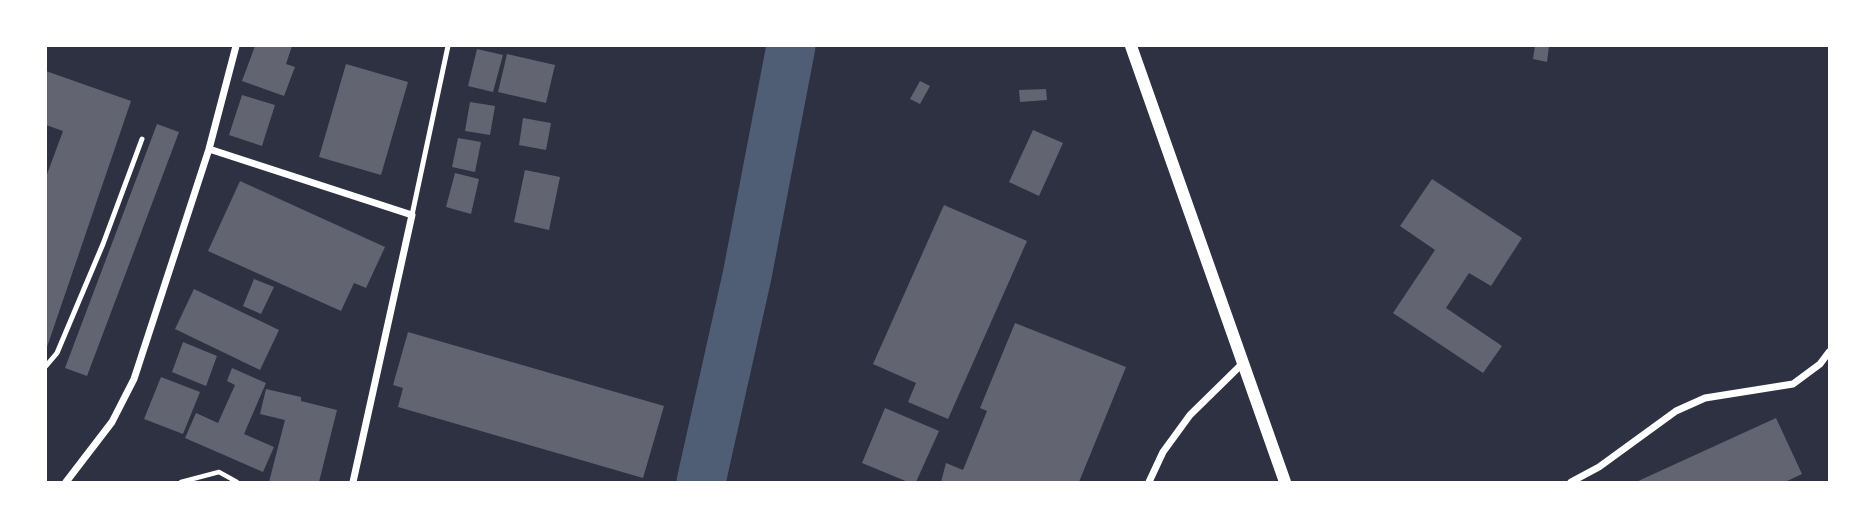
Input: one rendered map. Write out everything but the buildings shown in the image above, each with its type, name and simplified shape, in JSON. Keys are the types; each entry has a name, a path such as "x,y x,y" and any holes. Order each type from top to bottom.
{"street":[{"path":"66,482 112,422 134,379 209,149 236,46"},
{"path":"1131,46 1285,482"},
{"path":"209,149 412,215 353,482"},
{"path":"1571,482 1599,467 1676,411 1705,398 1793,384 1820,363 1829,352"},
{"path":"1149,482 1163,452 1190,415 1242,364"}],"lane":[{"path":"412,215 448,46"},
{"path":"46,366 57,353 103,244 142,139"}],"path":[{"path":"181,482 219,472 237,482"}],"waterway":[{"path":"701,482 747,276 791,46"}]}
